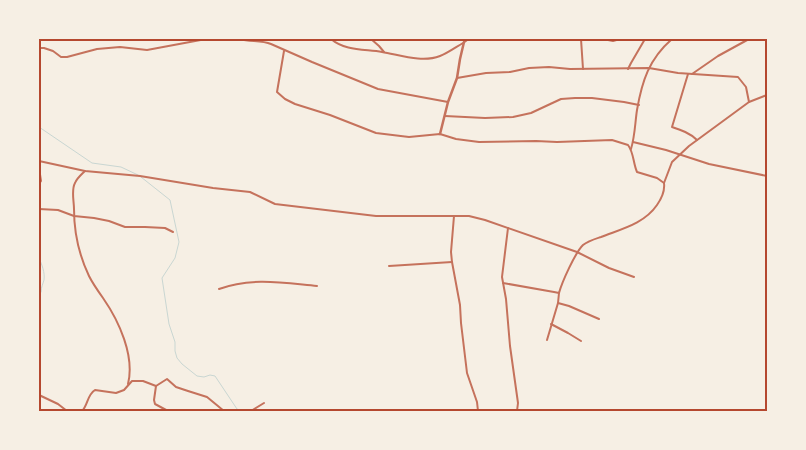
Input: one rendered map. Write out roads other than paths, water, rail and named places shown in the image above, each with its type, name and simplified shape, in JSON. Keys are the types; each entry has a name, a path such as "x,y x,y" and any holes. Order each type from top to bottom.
{"street":[{"path":"39,48 53,51 61,57 67,57 97,49 120,47 147,50 206,39"},
{"path":"240,39 264,41 378,89 448,102"},
{"path":"330,39 342,46 413,58 440,56 468,39"},
{"path":"371,39 384,52"},
{"path":"581,39 583,69"},
{"path":"603,39 613,41 620,39"},
{"path":"628,69 645,39"},
{"path":"664,183 657,178 636,172 631,149 638,104 649,68 654,58 672,39"},
{"path":"692,74 718,56 749,39"},
{"path":"440,134 448,102 457,78 464,42"},
{"path":"284,50 277,92 284,99 376,133 409,137 440,134 461,140 479,142 612,140 628,145 631,149"},
{"path":"457,78 529,68 649,68 678,73 738,77 746,87 749,102"},
{"path":"688,74 672,128 692,135 697,140"},
{"path":"547,340 559,294 577,252 585,244 642,220 655,208 660,200 672,162 680,154 749,102 767,95"},
{"path":"444,116 513,117 532,113 561,100 575,98 592,98 638,104"},
{"path":"633,142 680,154 709,164 767,176"},
{"path":"39,161 85,171 140,176 212,188 250,192 275,204 376,216 469,216 577,252 634,277"},
{"path":"39,168 41,181 39,184"},
{"path":"82,411 92,392 95,390 116,393 124,390 131,374 124,340 117,322 88,274 77,238 73,191 74,184 85,171"},
{"path":"39,209 58,210 74,216 108,221 125,227 165,228 173,232"},
{"path":"454,216 452,262 460,306 467,373 478,411"},
{"path":"508,228 502,277 518,403 517,411"},
{"path":"389,266 452,262"},
{"path":"220,289 257,281 317,286"},
{"path":"503,283 559,294"},
{"path":"558,302 599,319"},
{"path":"551,324 581,341"},
{"path":"169,411 155,404 154,400 156,386 167,379 176,386 207,397 224,411"},
{"path":"128,384 132,381 143,381 156,386"},
{"path":"39,395 58,404 67,411"},
{"path":"251,411 264,403"}],"waterway":[{"path":"39,127 92,163 121,167 138,175"},
{"path":"141,177 170,200 179,242 175,258 162,278 169,324 175,342 177,358 197,376 215,376 240,411"},
{"path":"39,258 44,274 41,292"}]}
